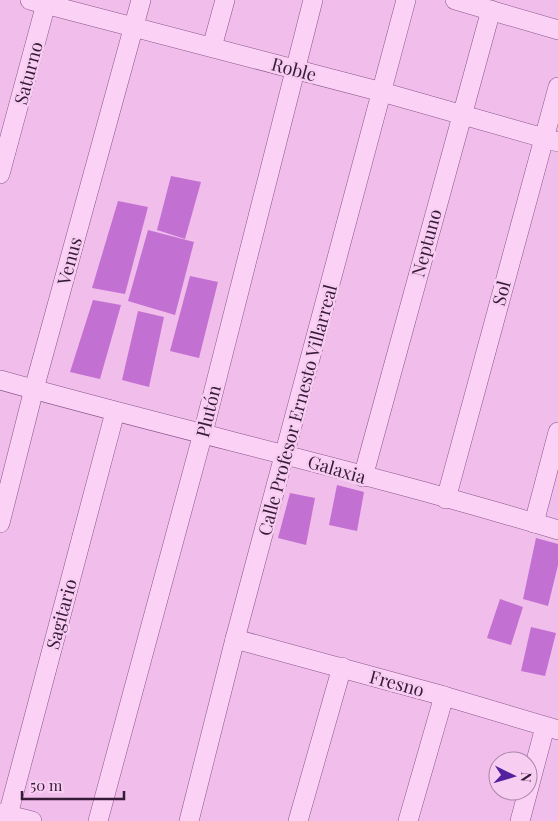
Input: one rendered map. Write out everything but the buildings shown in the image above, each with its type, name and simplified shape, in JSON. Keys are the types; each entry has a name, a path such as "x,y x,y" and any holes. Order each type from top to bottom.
{"street":[{"name":"Venus","path":"0,523 34,389 141,0"},
{"path":"212,47 226,0"},
{"name":"Plutón","path":"98,821 203,433 313,0"},
{"name":"Calle Profesor Ernesto Villarreal","path":"189,821 235,638 406,0"},
{"path":"455,0 558,30"},
{"name":"Roble","path":"41,1 133,28 382,92 551,140"},
{"name":"Saturno","path":"0,174 41,1"},
{"name":"Neptuno","path":"363,477 491,10"},
{"name":"Sol","path":"446,499 551,140 558,87"},
{"name":"Galaxia","path":"0,380 115,412 285,455 558,530"},
{"name":"Sagitario","path":"4,814 115,412"},
{"path":"534,523 558,432"},
{"name":"Fresno","path":"235,638 444,696 552,729"},
{"path":"298,821 342,667"},
{"path":"408,821 444,696"},
{"path":"520,821 552,729"},
{"path":"4,814 32,821"}]}
